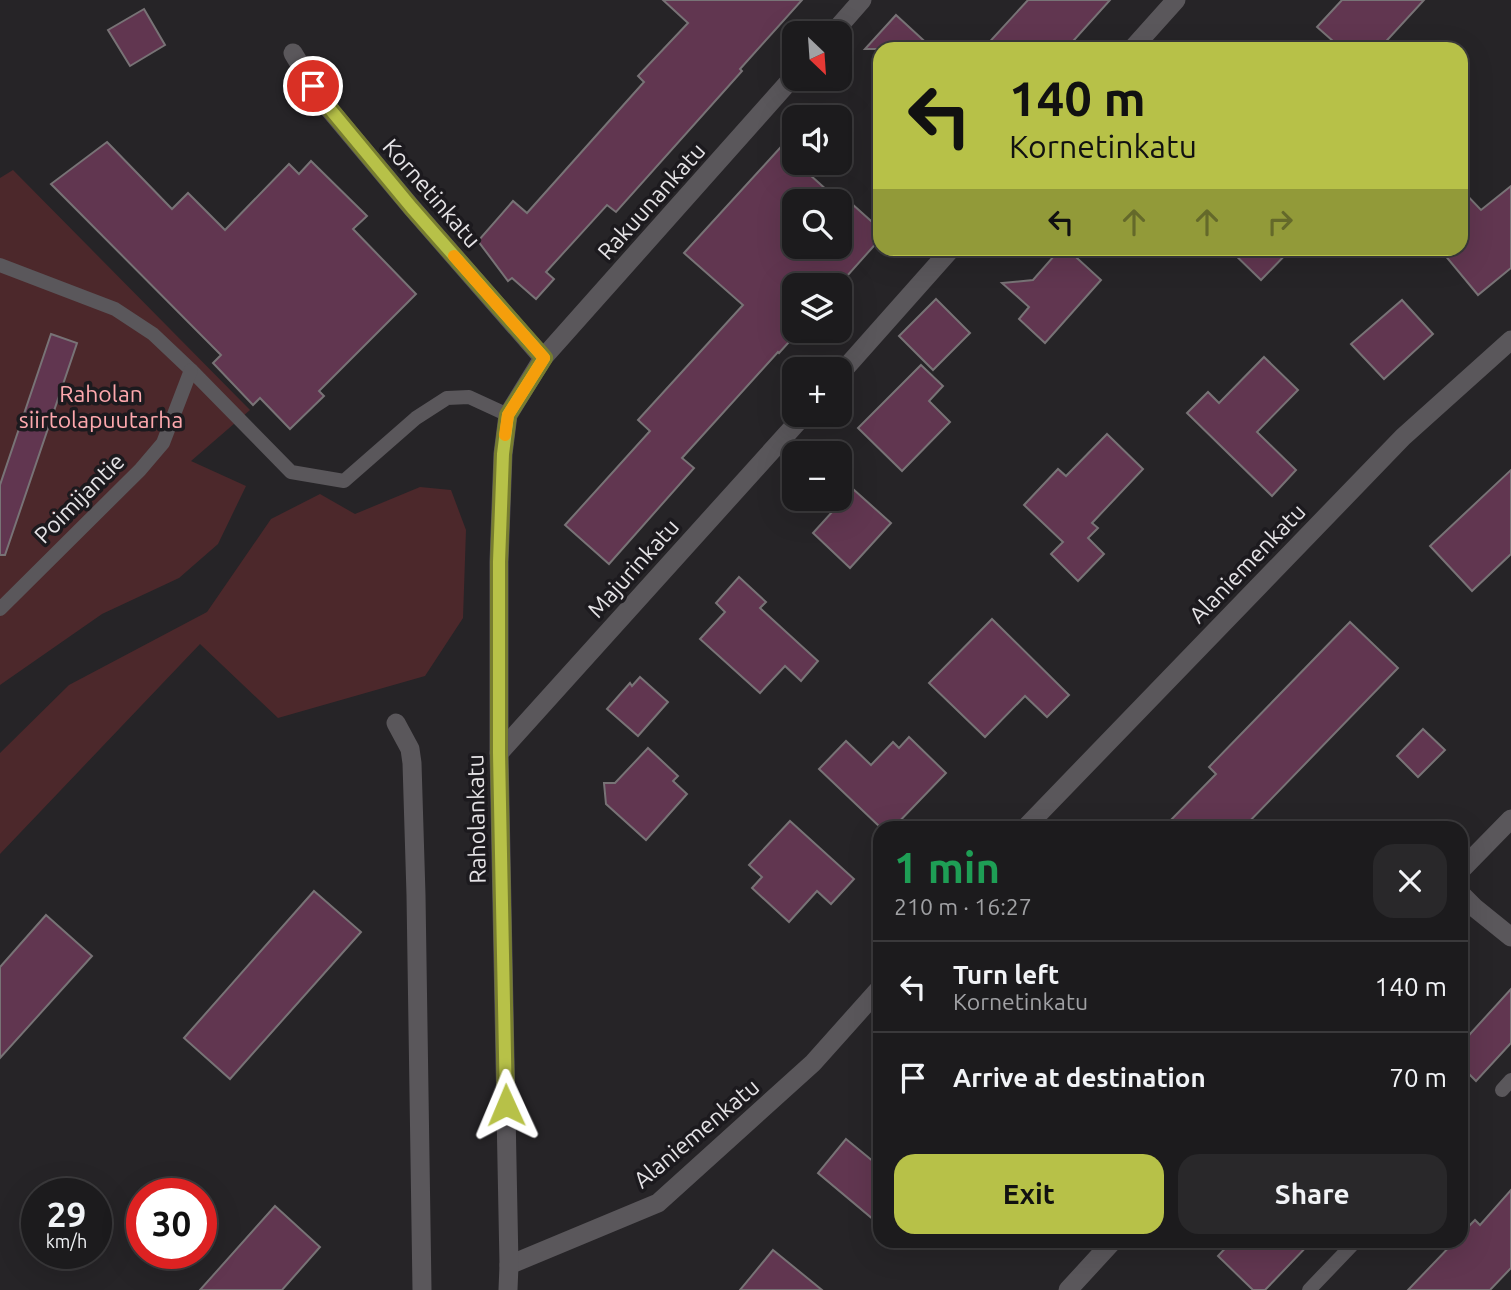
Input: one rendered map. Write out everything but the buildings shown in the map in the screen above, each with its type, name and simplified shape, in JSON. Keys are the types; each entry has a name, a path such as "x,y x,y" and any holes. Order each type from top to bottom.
{"street":[{"path":"843,21 862,0"},
{"path":"1138,42 1176,0"},
{"name":"Kornetinkatu","path":"293,53 320,97 412,208 544,358"},
{"name":"Rakuunankatu","path":"544,358 782,90"},
{"path":"852,360 945,256"},
{"name":"Alaniemenkatu","path":"1032,821 1396,444 1511,340"},
{"name":"Raholankatu","path":"508,1290 499,753 499,562 503,454 508,415 544,358"},
{"name":"Majurinkatu","path":"499,753 793,427"},
{"path":"396,723 410,749 412,763 422,1290"},
{"path":"1468,863 1511,819"},
{"path":"1468,901 1511,937"},
{"name":"Alaniemenkatu","path":"509,1265 658,1203 813,1063 873,997"},
{"path":"1068,1290 1107,1248"}],"lane":[{"path":"0,265 115,309 153,334 291,472 344,481 416,418 447,398 468,397 508,415"},
{"name":"Poimijantie","path":"0,609 140,470 163,443 191,370"},
{"path":"1309,1290 1349,1248"}],"green space":[{"name":"Raholan siirtolapuutarha","path":"13,170 250,410 191,461 246,486 218,544 179,578 102,614 0,685 0,178"},
{"path":"420,487 451,490 466,530 463,618 425,676 278,718 200,644 0,854 0,753 69,685 207,612 271,519 320,494 355,514"}],"slow traffic":[{"path":"454,256 544,358 508,415 505,435"}],"route":[{"path":"313,86 412,208 544,358 508,415 503,454 499,562 499,753 506,1105"}]}
